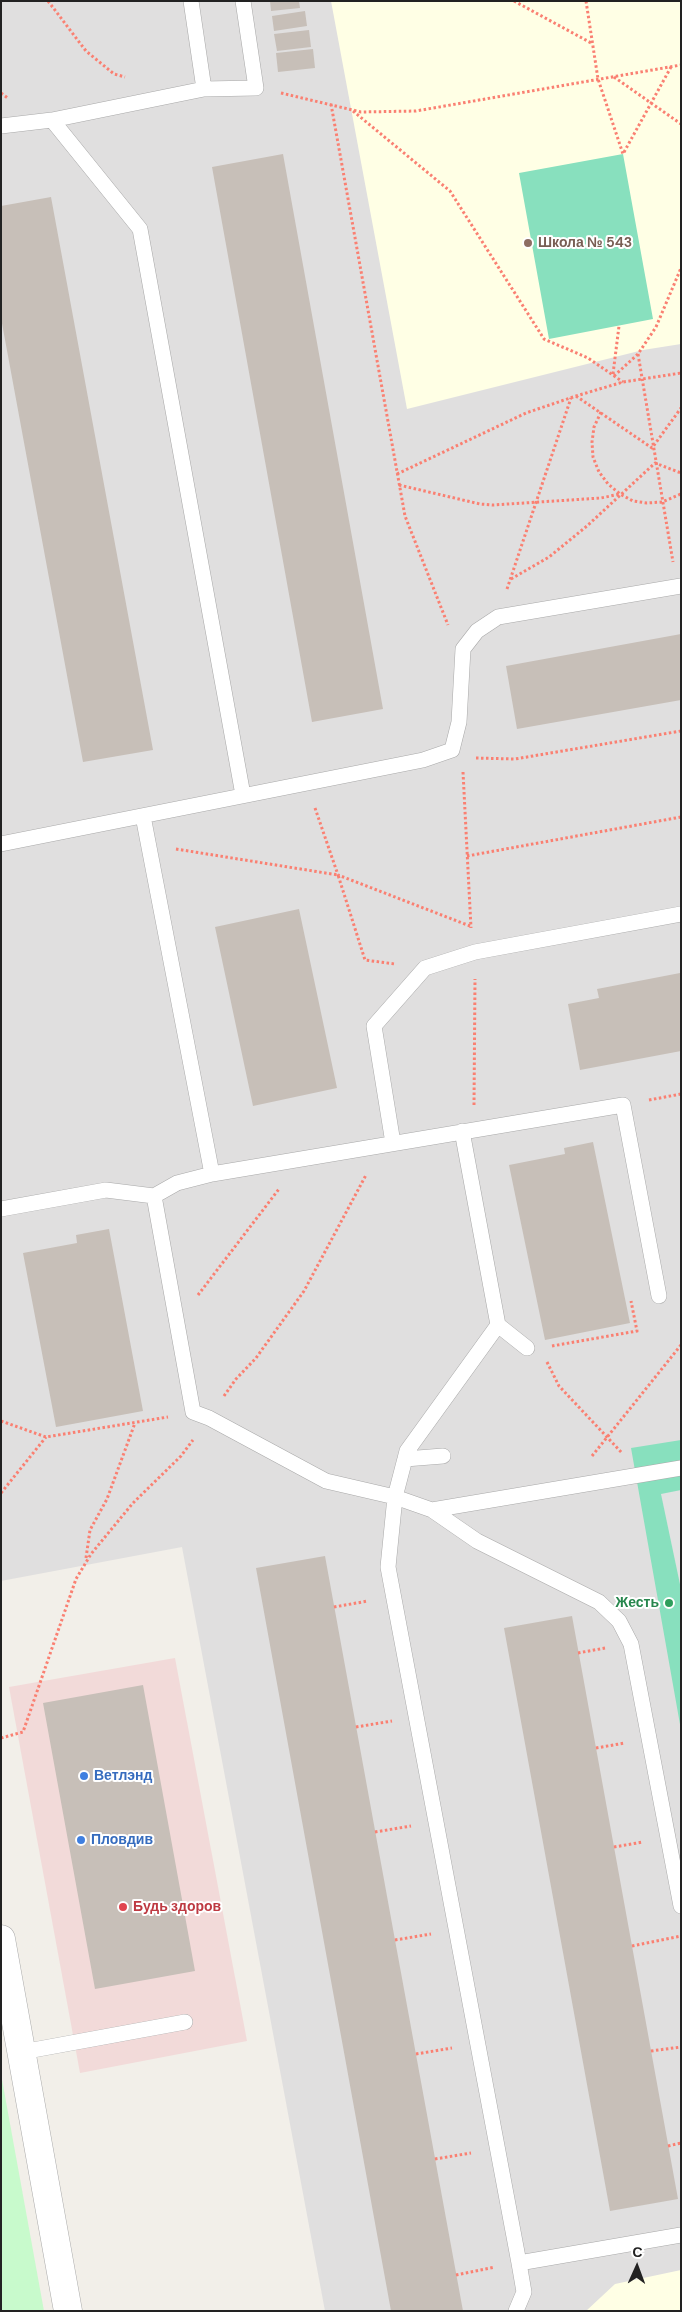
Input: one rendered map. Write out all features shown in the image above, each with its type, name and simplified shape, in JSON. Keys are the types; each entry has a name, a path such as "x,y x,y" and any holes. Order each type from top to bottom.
{"street":[{"path":"1,1939 68,2311"}],"lane":[{"path":"191,1 204,89"},
{"path":"1,126 52,120 170,94 204,89 256,88 243,1"},
{"path":"52,120 140,230 242,795"},
{"path":"1,844 423,760 452,750 459,722 463,649 477,631 498,617 679,586"},
{"path":"143,816 212,1174"},
{"path":"394,1143 374,1026 425,968 475,952 681,914"},
{"path":"1,1209 106,1190 154,1196 176,1183 212,1174 301,1161 394,1143 623,1105 659,1296"},
{"path":"468,1131 498,1325 407,1451 395,1497 388,1567 524,2292 516,2311"},
{"path":"154,1196 193,1412 209,1418 326,1481 395,1497 432,1510 476,1541 600,1602 619,1621 631,1644 681,1906"},
{"path":"498,1325 534,1348"},
{"path":"405,1459 443,1456"},
{"path":"432,1510 681,1468"},
{"path":"22,2052 186,2022"},
{"path":"519,2263 681,2235"}],"path":[{"path":"48,1 86,51 114,74 170,94"},
{"path":"514,1 593,44"},
{"path":"586,1 598,79 623,154 671,67"},
{"path":"256,88 352,110 416,111 681,65"},
{"path":"613,77 681,124"},
{"path":"331,104 405,516 450,627"},
{"path":"352,110 450,191 544,339 588,358 622,382"},
{"path":"614,375 638,354 656,327 681,268"},
{"path":"614,375 618,326"},
{"path":"638,354 652,448 679,586"},
{"path":"397,474 477,434 526,413 622,382 681,373"},
{"path":"576,396 652,448"},
{"path":"505,595 572,397"},
{"path":"652,448 681,408"},
{"path":"601,412 594,427 592,442 593,458 599,472 608,484 620,494 633,501 662,502 681,494"},
{"path":"510,580 549,557 587,526 655,463"},
{"path":"655,463 681,473"},
{"path":"399,486 480,504 535,503 601,498 620,494"},
{"path":"471,757 515,760 681,731"},
{"path":"463,767 471,926 475,952 468,1131"},
{"path":"307,784 365,960 425,968"},
{"path":"467,856 681,817"},
{"path":"149,844 338,875 471,926"},
{"path":"623,1105 681,1094"},
{"path":"1,1738 23,1732 76,1579 86,1561 133,1503 182,1456 236,1379 256,1358 304,1291 375,1158 394,1143"},
{"path":"178,1322 301,1161"},
{"path":"626,1460 619,1448 559,1386 534,1348 637,1331 631,1301 659,1296"},
{"path":"566,1487 681,1345"},
{"path":"1,1421 46,1437 193,1412"},
{"path":"86,1561 90,1530 107,1499 135,1423"},
{"path":"1,1492 46,1437"},
{"path":"334,1607 394,1597"},
{"path":"356,1727 416,1717"},
{"path":"375,1832 436,1822"},
{"path":"395,1940 456,1930"},
{"path":"632,1946 681,1936"},
{"path":"416,2054 478,2044"},
{"path":"651,2052 681,2046"},
{"path":"668,2146 681,2144"},
{"path":"435,2160 497,2149"},
{"path":"456,2275 519,2263"}],"shaded area":[{"path":"1,1 681,1 681,2311 325,2311 182,1547 1,1581"},
{"name":"Школа № 543","path":"331,1 681,1 681,344 643,350 407,409"},
{"path":"681,1490 681,1589 661,1494"},
{"path":"175,1658 247,2041 80,2073 9,1687"},
{"path":"681,2270 681,2311 586,2311 615,2284"}],"green space":[{"path":"623,154 653,319 549,339 519,173"},
{"name":"Жесть","path":"681,1440 681,1730 631,1448"},
{"path":"1,2074 44,2311 1,2311"}],"building":[{"path":"270,1 299,1 300,8 271,11"},
{"path":"305,11 307,26 274,31 272,16"},
{"path":"309,30 311,47 277,51 274,34"},
{"path":"313,49 315,68 278,72 276,53"},
{"path":"283,154 383,709 312,722 212,167"},
{"path":"51,197 153,750 83,762 1,318 1,206"},
{"path":"681,634 681,700 517,729 506,666"},
{"path":"299,909 337,1088 253,1106 215,927"},
{"path":"680,973 681,1051 580,1070 568,1004 599,998 597,989"},
{"path":"593,1142 630,1323 545,1340 509,1165 565,1154 564,1148"},
{"path":"109,1229 143,1411 56,1427 23,1253 77,1243 76,1235"},
{"path":"325,1556 463,2311 391,2311 256,1568"},
{"path":"572,1616 678,2199 610,2211 504,1628"},
{"path":"143,1685 195,1971 95,1989 43,1703"}],"place":[{"name":"Школа № 543","path":"528,243"},
{"name":"Жесть","path":"669,1603"},
{"name":"Ветлэнд","path":"84,1776"},
{"name":"Пловдив","path":"81,1840"},
{"name":"Будь здоров","path":"123,1907"}]}
